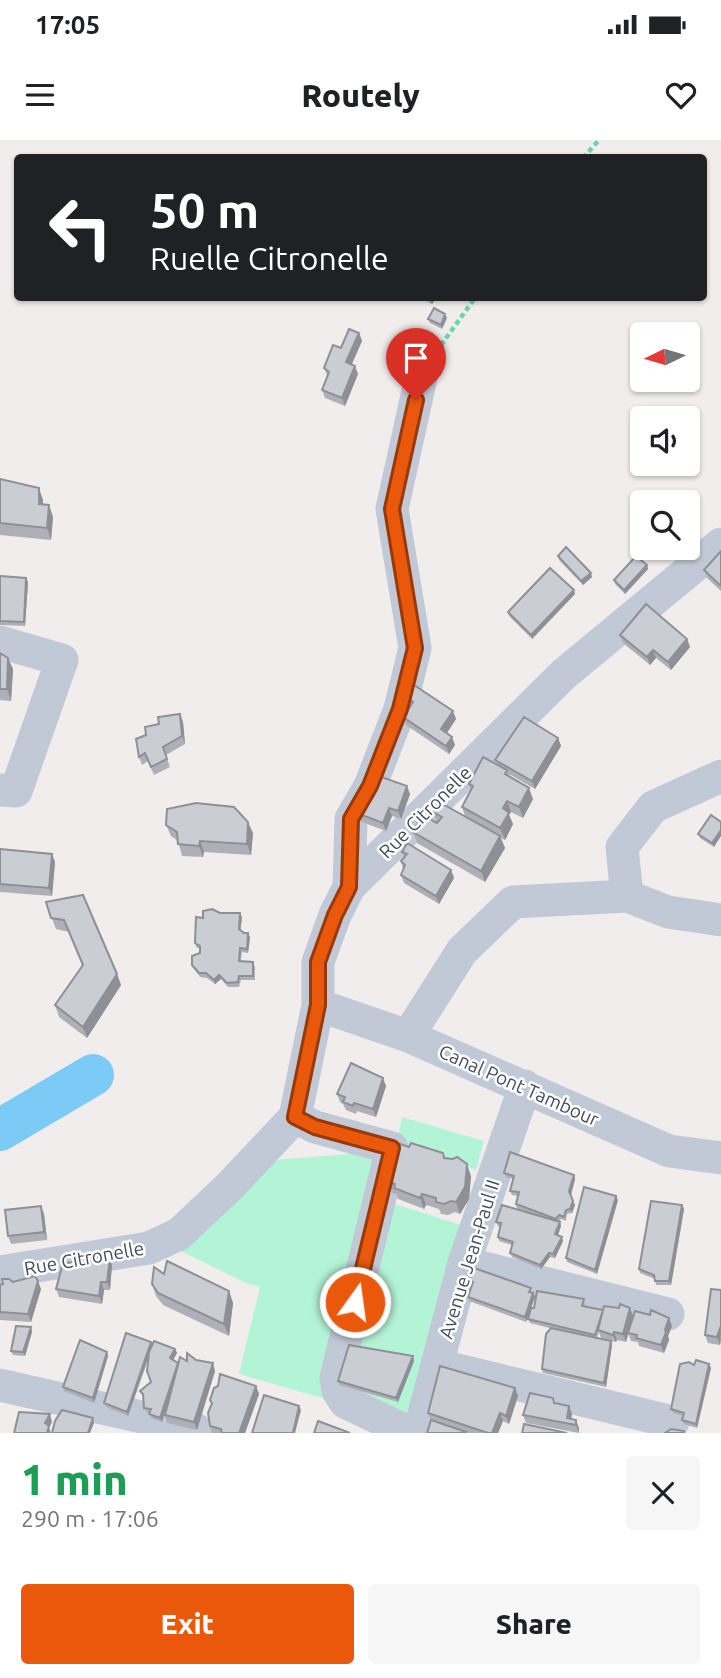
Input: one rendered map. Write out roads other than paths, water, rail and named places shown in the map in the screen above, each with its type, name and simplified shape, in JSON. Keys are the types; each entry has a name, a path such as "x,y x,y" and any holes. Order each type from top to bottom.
{"street":[{"path":"349,887 351,819 370,786 400,709 415,648 392,509 422,373"},
{"name":"Rue Citronelle","path":"0,1272 149,1248 179,1234 230,1186 295,1117 318,1005 318,962 335,915 349,887 564,674 721,544"},
{"path":"0,642 62,660 16,791 0,790"},
{"path":"626,897 622,847 653,807 721,776"},
{"path":"408,1036 462,951 513,902 626,897 667,912 721,920"},
{"name":"Canal Pont Tambour","path":"318,1005 408,1036 669,1151 721,1158"},
{"name":"Avenue Jean-Paul II","path":"419,1433 464,1264 525,1086"},
{"path":"295,1117 315,1127 392,1148 336,1378 338,1391 345,1402 410,1433"},
{"path":"464,1264 668,1314"},
{"path":"437,1365 673,1422"},
{"path":"0,1385 195,1429 196,1433"}],"waterway":[{"path":"0,1130 93,1075"}]}
